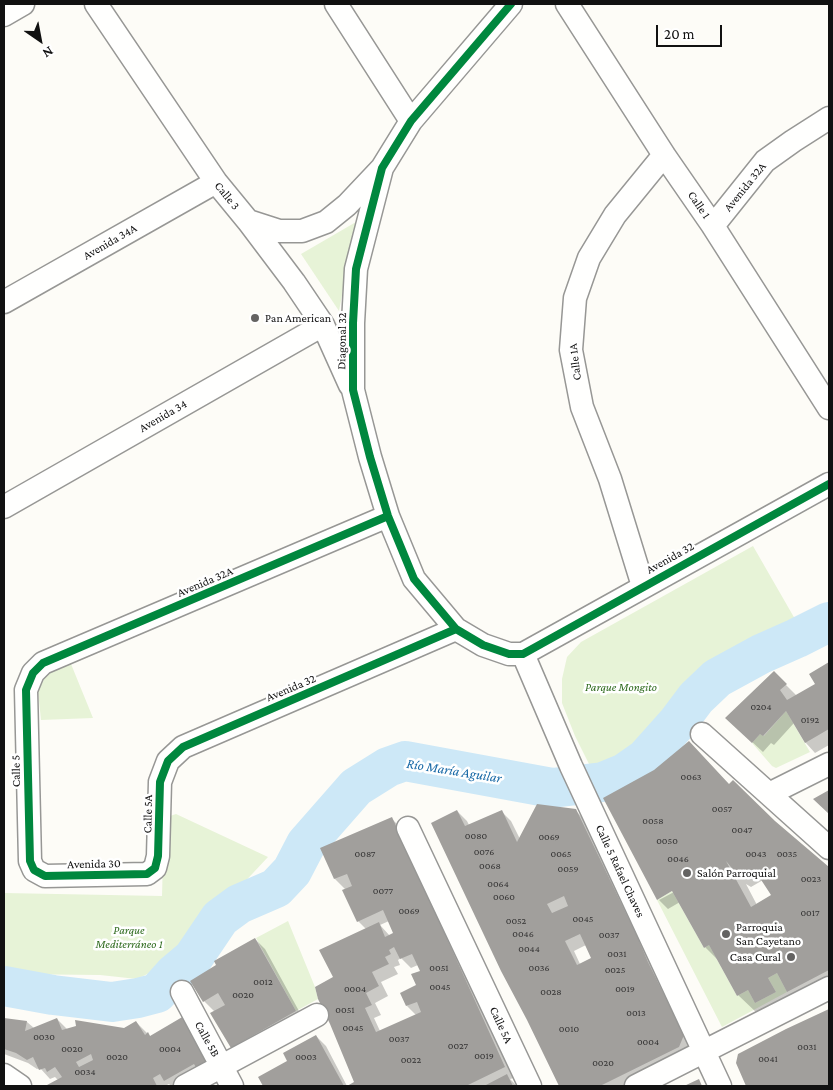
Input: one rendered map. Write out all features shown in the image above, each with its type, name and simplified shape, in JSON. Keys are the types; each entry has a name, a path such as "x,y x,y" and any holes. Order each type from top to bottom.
{"street":[{"path":"4,14 23,4"},
{"name":"Calle 3","path":"96,4 216,182 248,220 294,282 322,325 353,390"},
{"path":"336,4 411,121"},
{"name":"Diagonal 32","path":"248,220 279,231 302,231 326,222 347,204 382,168 411,121 510,4"},
{"name":"Calle 1","path":"567,4 713,226 829,408"},
{"name":"Avenida 32A","path":"713,226 765,161 829,118"},
{"name":"Calle 1A","path":"643,586 610,479 582,407 571,350 575,298 589,258 616,215 664,154"},
{"name":"Diagonal 32","path":"382,168 356,269 353,323 353,390 370,457 388,516 414,579 456,629 483,645 509,654 523,654"},
{"name":"Avenida 34A","path":"4,302 216,182"},
{"name":"Avenida 34","path":"4,507 322,325"},
{"name":"Avenida 32","path":"523,654 829,484"},
{"name":"Avenida 32A","path":"33,673 43,663 52,659 388,516"},
{"name":"Avenida 32","path":"168,761 183,747 456,629"},
{"name":"Calle 5 Rafael Chaves","path":"523,654 571,766 720,1086"},
{"name":"Calle 5","path":"33,673 26,690 30,861 34,870"},
{"path":"702,734 829,848"},
{"name":"Calle 5A","path":"155,868 158,856 160,782 168,761"},
{"path":"768,794 829,764"},
{"name":"Calle 5A","path":"408,828 530,1086"},
{"name":"Avenida 30","path":"34,870 45,876 147,874 155,868"},
{"path":"636,1086 829,988"},
{"name":"Calle 5B","path":"182,992 232,1086"},
{"path":"185,1086 317,1015"},
{"path":"4,1075 20,1086"}],"green space":[{"path":"356,222 339,311 301,254"},
{"name":"Parque Mongito","path":"753,546 799,626 711,673 688,695 639,753 606,773 595,776 575,736 562,703 562,679 567,657 581,642"},
{"path":"71,664 93,718 41,720 38,691 47,673"},
{"path":"786,711 810,752 776,768 772,766 752,743 760,734 764,736"},
{"name":"Parque Mediterráneo 1","path":"176,814 268,857 224,904 188,935 168,964 137,979 100,975 4,974 4,893 162,896 164,818"},
{"path":"672,891 704,948 709,945 737,996 748,990 755,1003 776,992 768,978 777,973 787,992 722,1027 657,900"},
{"path":"288,921 315,987 318,999 296,1011 256,938"}],"building":[{"path":"829,662 829,729 805,743 786,711 763,736 760,734 752,743 725,718 774,671 787,684 780,690 787,700 815,684 809,674"},
{"path":"689,741 729,784 733,780 775,821 829,867 829,970 787,992 777,973 768,978 776,992 755,1003 748,990 737,996 709,945 704,948 672,891 657,900 603,798 654,770","holes":["726,861 740,878 754,869 771,895 751,907"]},
{"path":"829,790 829,814 813,799"},
{"path":"537,804 576,809 684,1035 679,1047 600,1086 559,1086 501,971 431,823 457,810 465,826 502,810 517,842","holes":["564,896 568,906 552,913 547,904","580,934 591,958 577,965 565,941"]},
{"path":"392,817 505,1067 466,1086 347,1086 354,1082 318,999 315,987 333,977 319,950 379,922 385,937 393,933 383,910 357,922 342,890 352,886 347,874 334,879 320,848","holes":["394,947 400,959 412,954 420,971 411,974 416,985 400,993 406,1006 417,1002 421,1012 376,1032 365,1008 372,1005 366,993 379,986 372,972 389,964 385,957 391,954 389,950"]},
{"path":"255,938 296,1011 231,1048 210,1013 225,1005 218,993 203,1002 190,981 216,965 214,961"},
{"path":"829,1009 829,1086 746,1086 736,1063 738,1054"},
{"path":"184,1016 210,1062 197,1069 194,1064 164,1081 160,1074 153,1078 157,1086 48,1086 62,1077 55,1067 47,1072 45,1068 39,1070 33,1057 27,1060 16,1053 4,1049 4,1018 27,1021 25,1031 57,1018 62,1030 76,1026 75,1020 124,1028 136,1021 145,1035 148,1032 150,1036","holes":["91,1054 93,1060 79,1067 76,1062"]},
{"path":"316,1035 344,1086 263,1086 258,1077 287,1061 283,1053"},
{"path":"507,1074 513,1086 484,1086"},
{"path":"699,1079 702,1086 684,1086"}],"waterway":[{"name":"Río María Aguilar","path":"4,986 53,995 112,1002 157,993 174,974 193,958 220,918 239,904 276,888 292,871 306,844 356,787 388,767 405,761 552,788 603,782 625,773 645,759 678,722 696,698 717,678 761,654 829,622"}],"cycle path":[{"path":"511,4 411,121 382,168 356,269 353,323 353,390 370,457 388,516 414,579 456,629 483,645 509,654 523,654 829,484"},
{"path":"388,516 43,663 33,673 26,690 30,861 34,870 45,876 147,874 155,868 158,856 160,782 168,761 183,747 456,629"}],"place":[{"name":"Pan American","path":"255,318"},
{"name":"Salón Parroquial","path":"687,873"},
{"name":"Parroquia San Cayetano","path":"726,934"},
{"name":"Casa Cural","path":"791,957"}]}
